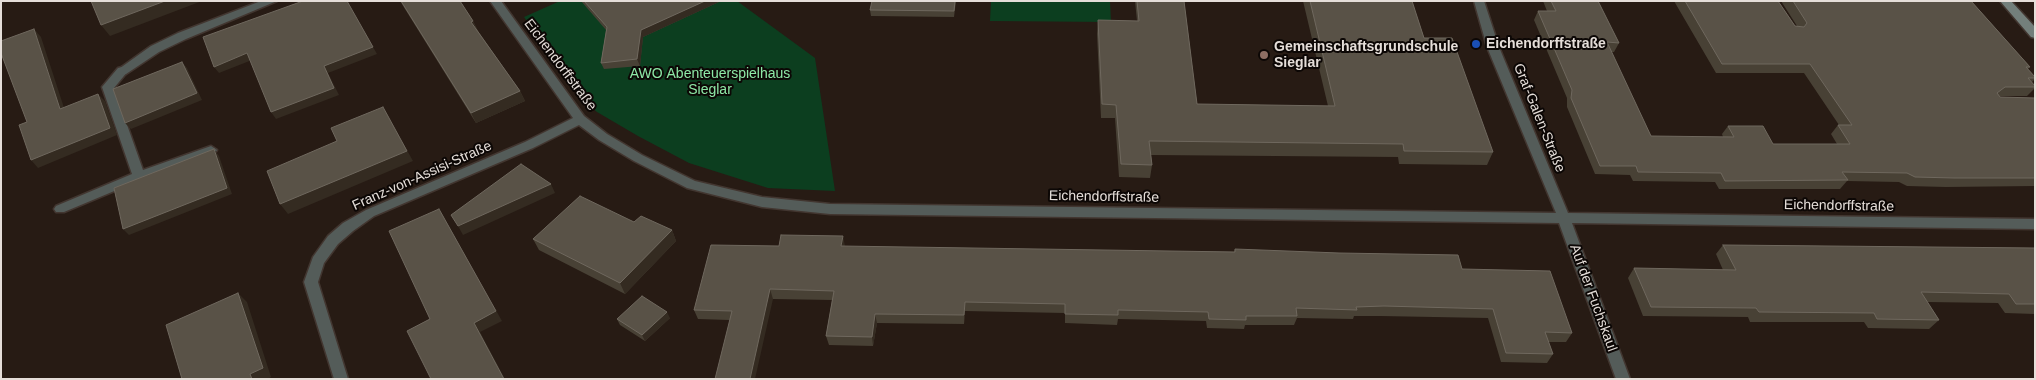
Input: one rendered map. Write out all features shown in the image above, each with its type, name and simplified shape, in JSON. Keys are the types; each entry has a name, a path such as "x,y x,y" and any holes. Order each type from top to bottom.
{"street":[{"path":"139,176 108,87 122,71 155,49 182,36 272,1"},
{"name":"Eichendorffstraße","path":"495,1 580,119 603,137 638,158 691,184 719,194 762,202 830,209 2035,224"},
{"name":"Graf-Galen-Straße","path":"1479,1 1494,47 1564,218"},
{"path":"2005,1 2035,34"},
{"name":"Franz-von-Assisi-Straße","path":"341,379 311,282 318,261 333,240 348,227 370,213 529,144 580,119"},
{"path":"60,209 139,176 211,150"},
{"name":"Auf der Fuchskaul","path":"1564,218 1623,379"}],"green space":[{"name":"AWO Abenteuerspielhaus Sieglar","path":"560,1 737,1 815,58 835,191 768,188 689,163 597,112 583,100 524,17"},
{"path":"991,1 1110,1 1111,22 990,21"}],"building":[{"path":"91,1 165,1 101,25"},
{"path":"303,1 347,1 373,47 324,66 334,88 271,112 247,53 214,67 203,37"},
{"path":"401,1 460,1 473,21 471,22 520,91 471,113"},
{"path":"584,1 705,1 641,30 637,59 601,63 607,27"},
{"path":"872,1 955,1 954,11 870,10"},
{"path":"1137,1 1184,1 1197,104 1335,106 1310,1 1412,1 1424,38 1452,38 1493,152 1404,151 1403,144 1149,141 1152,165 1121,164 1116,105 1102,104 1098,20 1139,21"},
{"path":"1551,1 1598,1 1619,43 1607,42 1651,136 1734,137 1728,126 1763,126 1773,144 1850,144 1838,125 1852,125 1810,64 1722,64 1685,1 1778,1 1795,26 1804,27 1807,23 1793,1 1971,1 2030,67 2026,67 2035,77 2028,78 2035,87 2005,87 1997,93 2000,97 2035,98 2035,178 1915,177 1907,173 1842,172 1848,180 1725,181 1721,173 1638,172 1636,166 1600,166 1571,98 1572,90 1538,11 1556,11"},
{"path":"34,29 60,109 98,94 110,128 31,160 19,125 27,122 1,53 1,41"},
{"path":"182,62 197,93 125,123 113,89"},
{"path":"383,107 407,151 280,204 267,171 337,141 331,128"},
{"path":"214,149 227,188 123,229 114,188"},
{"path":"521,164 551,184 458,226 451,215"},
{"path":"580,196 634,222 641,216 672,230 620,283 533,239"},
{"path":"439,209 496,311 474,323 504,379 431,379 407,331 430,319 389,231"},
{"path":"781,235 843,236 841,246 1235,252 1235,249 1458,255 1462,269 1550,271 1572,333 1545,332 1553,354 1506,353 1493,309 1384,306 1356,307 1357,310 1296,308 1297,316 1246,316 1246,320 1209,319 1208,312 1118,310 1118,315 1065,314 1065,304 965,302 964,315 875,314 872,337 826,336 834,291 770,289 750,379 715,379 732,311 694,310 711,245 779,246"},
{"path":"1723,245 2035,248 2035,304 2016,304 2009,294 1921,292 1939,320 1877,319 1874,313 1759,312 1756,308 1651,307 1634,268 1736,270"},
{"path":"238,293 263,368 250,374 252,379 182,379 166,325"},
{"path":"642,296 667,312 642,335 617,319"}],"place":[{"name":"Eichendorffstraße","path":"1476,44"},
{"name":"Gemeinschaftsgrundschule Sieglar","path":"1264,55"}]}
